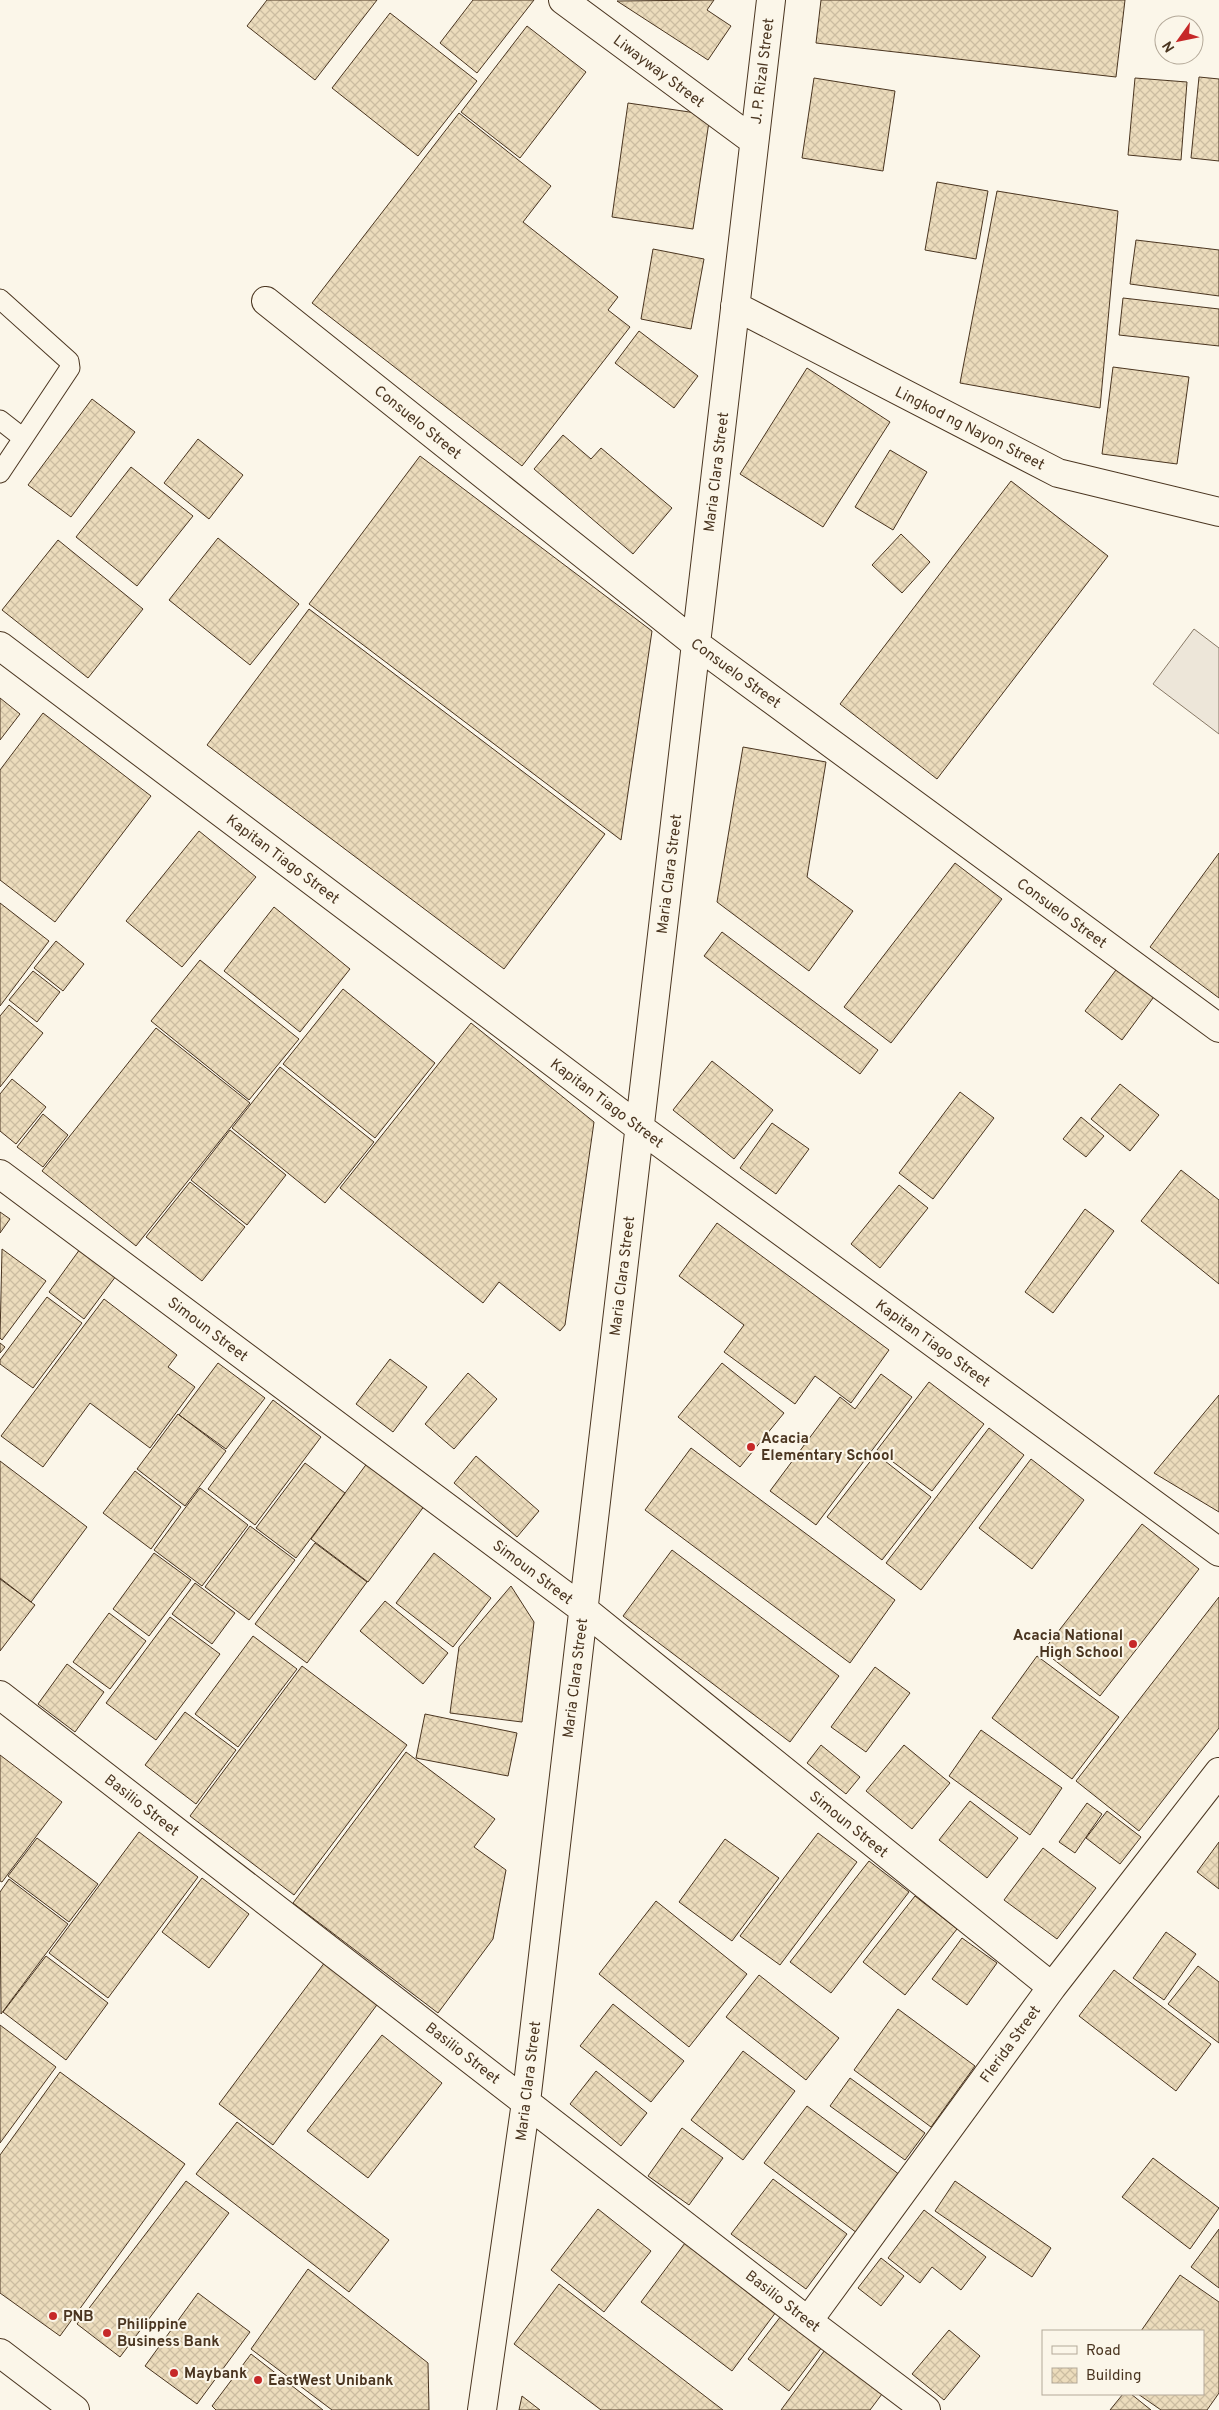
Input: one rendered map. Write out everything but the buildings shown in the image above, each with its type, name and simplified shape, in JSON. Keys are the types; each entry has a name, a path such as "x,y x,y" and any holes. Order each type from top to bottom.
{"street":[{"name":"Liwayway Street","path":"564,0 754,141"},
{"name":"J. P. Rizal Street","path":"754,141 771,0"},
{"name":"Maria Clara Street","path":"482,2410 526,2102 754,141"},
{"name":"Consuelo Street","path":"266,301 696,644 1219,1028"},
{"name":"Lingkod ng Nayon Street","path":"735,306 1058,473 1219,512"},
{"name":"Kapitan Tiago Street","path":"0,646 640,1128 1219,1552"},
{"name":"Simoun Street","path":"0,1174 583,1609 1052,1987"},
{"name":"Basilio Street","path":"0,1695 808,2321 926,2410"},
{"name":"Flerida Street","path":"808,2321 1052,1987 1219,1772"},
{"path":"0,2353 75,2410"}],"lane":[{"path":"0,299 69,362 70,368 0,473"},
{"path":"0,420 23,438"}],"shaded area":[{"path":"1194,629 1219,648 1219,734 1153,684"}],"place":[{"name":"Acacia Elementary School","path":"751,1447"},
{"name":"Acacia National High School","path":"1133,1644"},
{"name":"PNB","path":"53,2316"},
{"name":"Philippine Business Bank","path":"107,2333"},
{"name":"Maybank","path":"174,2373"},
{"name":"EastWest Unibank","path":"258,2380"}]}
